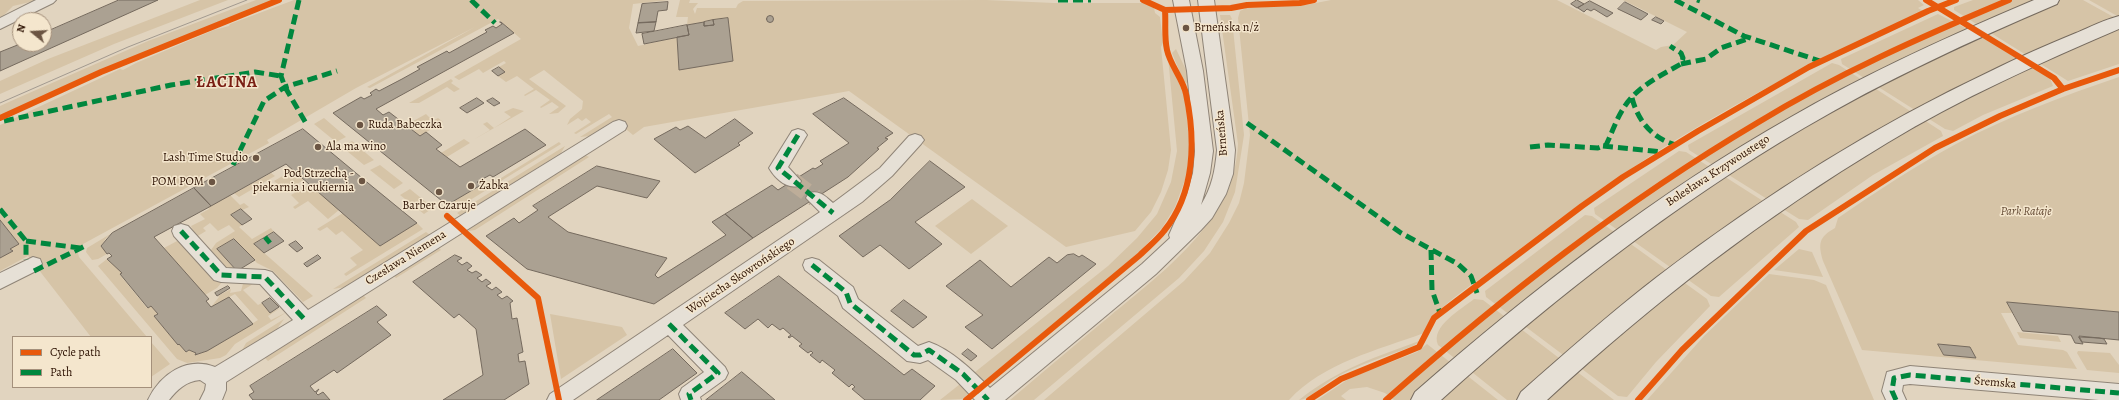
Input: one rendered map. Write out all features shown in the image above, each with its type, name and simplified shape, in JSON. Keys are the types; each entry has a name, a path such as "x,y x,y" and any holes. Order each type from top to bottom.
{"main road":[{"name":"Bolesława Krzywoustego","path":"1424,400 1481,348 1572,273 1648,217 1731,161 1795,122 1887,72 1963,36 2050,0"},
{"path":"1530,400 1588,347 1681,272 1722,240 1814,176 1898,126 1976,84 2039,55 2119,22"}],"street":[{"path":"0,24 48,0"},
{"name":"Brneńska","path":"1170,247 1191,209 1196,195 1204,158 1203,135 1195,72 1181,0"},
{"name":"Brneńska","path":"989,400 1149,269 1206,213 1217,194 1224,174 1226,150 1206,0"},
{"name":"Czesława Niemena","path":"215,378 619,126"},
{"path":"792,181 778,168 798,136"},
{"name":"Wojciecha Skowrońskiego","path":"557,400 833,213 886,172 915,140"},
{"path":"814,198 833,213"},
{"path":"180,231 221,275 266,277 306,321"},
{"path":"0,282 33,264"},
{"path":"812,265 846,292 850,303 914,355 920,356 929,350 963,374 989,400"},
{"path":"669,324 718,373 689,394 691,400"},
{"path":"158,400 166,387 182,376 199,372 206,372 215,378 217,384 216,390 210,400"},
{"name":"Śremska","path":"1896,400 1892,391 1894,378 1910,375 2119,394"}],"green space":[{"path":"0,0 39,0 13,6 0,19"},
{"path":"200,0 228,0 114,44 0,94 0,81 48,59"},
{"path":"256,0 274,0 125,60 0,116 0,106 148,41"},
{"path":"294,0 669,0 633,4 629,28 638,46 677,37 679,70 733,61 728,18 687,25 688,17 676,17 680,0 690,0 689,3 698,3 693,9 695,14 697,8 736,8 738,4 743,1 986,0 1054,3 1144,3 1154,8 1155,13 1160,17 1163,43 1161,47 1171,150 1168,170 1161,192 1151,212 1135,231 1066,247 849,91 644,127 633,135 615,120 590,136 580,137 612,117 609,114 576,134 574,133 591,122 586,118 582,121 578,118 567,125 570,119 582,109 583,101 544,70 529,79 566,106 558,113 549,114 559,107 552,102 541,108 540,107 550,100 536,90 525,96 524,95 534,89 517,76 506,82 498,76 505,72 499,67 506,63 504,61 483,73 479,69 459,80 454,77 521,39 498,19 370,88 367,87 475,27 356,88 267,140 269,143 83,244 78,253 79,257 146,336 90,336 28,256 0,271 0,258 12,251 10,249 19,244 0,220 0,125 120,69 123,70 214,30 229,26 230,24"},
{"path":"1331,0 1557,0 1656,50 1661,47 1673,45 1687,32 1623,0 1918,0 1924,5 1918,8 1923,11 1797,72 1674,141 1627,171 1465,289 1434,316 1427,325 1424,333 1370,352 1335,367 1318,376 1289,400 1044,400 1184,281 1210,253 1229,223 1239,203 1244,183 1250,135 1238,18 1240,11 1246,8 1306,5"},
{"path":"1973,0 2083,0 2119,20 2119,64 2068,81 1954,10 1954,7"},
{"path":"2089,0 2119,0 2119,17"},
{"path":"1938,14 1989,40 2050,78 2053,86 1983,115 1953,131 1945,129 1842,64 1841,59"},
{"path":"1220,15 1230,15 1232,19 1244,135 1235,192 1223,222 1204,251 1179,278 1034,400 1010,400 1173,262 1193,242 1210,220 1224,197 1234,171 1238,144"},
{"path":"1176,49 1186,70 1189,82 1187,83 1184,82 1172,53"},
{"path":"1168,57 1185,98 1190,152 1187,174 1175,207 1162,228 1140,251 1074,309 962,399 940,400 1108,266 1137,238 1157,214 1171,182 1177,151"},
{"path":"1832,63 1839,65 1941,131 1943,136 1873,175 1808,220 1799,219 1689,150 1688,145"},
{"name":"Park Rataje","path":"2119,77 2119,312 2001,313 2018,345 2063,350 2067,352 2077,369 1862,350 1821,255 1821,241 1826,234 1835,228 1838,218 1911,170 1956,144 1996,124 2036,107"},
{"path":"451,79 453,81 451,83 460,89 454,92 447,87 419,103 409,103"},
{"path":"513,108 524,111 473,140 490,130 483,124 487,122 494,128 511,117 504,112"},
{"path":"426,114 431,119 412,130 406,125"},
{"path":"324,118 346,137 336,142 314,124"},
{"path":"438,118 443,122 420,136 413,131"},
{"path":"464,139 470,143 447,157 441,153"},
{"path":"352,141 374,160 364,165 342,147"},
{"path":"559,142 561,144 454,210 447,205 481,185 485,188"},
{"path":"565,146 561,153 461,216 457,213"},
{"path":"1679,151 1686,152 1796,222 1799,227 1719,297 1711,296 1595,214 1594,208"},
{"path":"585,155 589,157 475,230 469,231 467,229"},
{"path":"380,165 403,183 394,189 370,170"},
{"path":"293,170 304,180 292,187 288,184 282,188 274,181"},
{"path":"271,173 275,176 239,197 234,193"},
{"path":"310,184 339,210 328,219 308,201 295,209 293,207 299,203 291,195"},
{"path":"410,189 433,208 424,214 400,195"},
{"path":"230,195 240,205 244,203 249,207 231,215 242,225 239,227 252,239 271,228 274,232 254,244 313,296 303,302 273,271 257,263 234,239 217,249 238,273 229,272 212,254 211,250 216,243 235,231 229,225 218,231 210,223 203,228 206,231 196,237 191,226 205,219 200,214 209,209 208,207"},
{"path":"972,199 1008,226 971,254 935,226"},
{"path":"343,213 380,246 417,223 423,229 346,276 344,274 357,265 350,258 363,250 342,231 336,235 327,227 320,231 317,229"},
{"path":"1585,215 1592,216 1707,299 1710,306 1656,362 1627,397 1618,396 1486,297 1485,291"},
{"path":"117,230 107,237 101,246 107,254 98,259 92,260 86,252 87,248"},
{"path":"426,232 430,235 346,287 333,289"},
{"path":"179,240 223,281 217,288 205,295 164,248"},
{"path":"438,247 441,250 396,278 393,275"},
{"path":"1799,249 1812,252 1823,277 1774,270"},
{"path":"107,259 122,273 120,275 147,308 151,306 158,314 154,316 178,345 179,344 186,352 189,350 196,353 196,355 207,351 258,320 235,294 211,307 219,297 218,296 231,289 230,293 241,291 244,280 258,281 243,290 258,305 262,303 270,313 282,307 268,316 271,320 287,312 235,344 226,355 220,358 187,363 177,359 98,266"},
{"path":"1769,274 1814,280 1826,285 1874,400 1647,400 1704,336"},
{"path":"363,295 366,298 268,361 265,358"},
{"path":"1474,299 1483,300 1614,400 1507,400 1438,345 1437,338 1443,325 1455,313"},
{"path":"550,314 622,327 627,335 561,379"},
{"path":"284,319 277,329 241,352 246,343"},
{"path":"2017,332 2058,336 2061,342 2020,338"},
{"path":"1422,340 1413,346 1342,374 1308,398 1299,400 1313,389 1343,372 1374,358"},
{"path":"152,343 170,364 152,376"},
{"path":"1427,344 1498,400 1394,400 1385,393 1367,387 1350,389 1341,396 1346,400 1317,400 1350,378 1417,352"},
{"path":"2078,351 2110,353 2119,365 2119,373 2087,370 2077,353"}],"building":[{"path":"119,0 158,0 52,48 52,29"},
{"path":"1577,0 1584,4 1577,8 1571,4"},
{"path":"1590,1 1613,13 1607,17 1594,9 1591,11 1587,9 1584,12 1578,8"},
{"path":"668,2 667,10 658,11 656,22 638,23 642,4"},
{"path":"1625,2 1648,14 1641,20 1618,9"},
{"path":"770,15 774,19 770,23 766,19"},
{"path":"1656,17 1664,21 1661,24 1652,20"},
{"path":"728,18 733,61 679,70 677,37 689,35 687,25 704,22 704,26 714,25 713,20"},
{"path":"713,20 714,25 704,26 704,22"},
{"path":"500,22 514,33 376,109 383,115 389,112 420,136 426,132 442,145 436,149 460,167 525,129 546,145 493,177 490,175 477,182 481,185 447,205 333,113 361,97 364,99 372,95 370,93 376,89 379,91 402,79 420,69 417,67 447,51 449,53 487,32 485,30 493,26 496,28 502,24"},
{"path":"656,22 654,31 636,33 638,23"},
{"path":"687,25 689,35 644,44 642,34"},
{"path":"12,47 12,52 42,52 0,71 0,52"},
{"path":"499,67 505,72 498,76 492,71"},
{"path":"477,98 484,103 467,113 460,108"},
{"path":"493,98 500,103 494,106 487,101"},
{"path":"844,98 893,133 885,138 888,139 877,148 879,149 848,177 753,238 725,214 772,185 778,190 813,168 815,169 823,164 820,161 849,143 813,114"},
{"path":"735,119 753,133 738,143 740,145 695,173 654,139 676,127 680,130 688,126 705,138"},
{"path":"303,129 417,223 380,246 286,164 211,206 194,188"},
{"path":"930,161 965,187 915,222 942,244 909,269 880,245 863,257 839,236 890,200"},
{"path":"597,166 660,181 647,198 597,186 548,217 568,232 667,258 655,275 658,278 726,235 712,222 725,214 753,238 654,304 527,269 486,236 514,218 519,223 538,210 533,206"},
{"path":"194,188 211,206 154,237 209,299 206,301 211,307 229,297 253,324 207,351 195,355 196,353 189,350 186,352 179,344 178,345 154,316 158,314 151,306 148,308 120,274 122,273 107,259 112,256 109,253 107,254 101,246 112,233"},
{"path":"241,209 252,219 242,225 231,215"},
{"path":"0,220 19,244 10,249 13,251 0,258"},
{"path":"274,232 284,241 264,253 254,244"},
{"path":"234,239 255,260 237,271 217,249"},
{"path":"296,241 303,248 297,252 289,245"},
{"path":"1074,254 1079,257 1082,255 1096,264 992,349 965,327 983,315 946,286 980,260 1011,287 1049,257 1057,263 1067,255"},
{"path":"318,255 321,258 307,267 304,264"},
{"path":"455,255 462,258 457,261 462,265 467,262 472,266 467,270 472,273 476,271 482,275 477,278 482,282 486,279 491,283 486,286 492,290 496,287 502,292 497,295 502,299 507,296 513,301 510,303 512,319 517,318 523,352 518,354 519,362 525,361 529,384 504,400 443,400 483,375 476,329 459,314 454,318 413,282"},
{"path":"779,276 904,375 912,369 935,386 920,400 865,400 852,389 855,387 852,384 849,387 832,373 835,370 822,360 820,363 810,355 813,353 811,351 808,353 799,346 802,344 792,336 789,338 788,337 791,335 783,328 780,330 772,324 768,328 758,319 745,329 725,313"},
{"path":"228,286 230,288 217,296 215,293"},
{"path":"270,298 279,307 270,313 262,303"},
{"path":"904,300 927,317 913,328 891,311"},
{"path":"2007,302 2119,312 2119,340 2079,336 2083,344 2075,343 2071,335 2023,331"},
{"path":"377,306 387,315 377,322 391,335 337,373 334,370 310,386 315,392 319,389 316,393 318,395 323,392 330,400 253,400 249,395 254,392 250,386"},
{"path":"2079,337 2104,339 2107,344 2082,342"},
{"path":"1938,344 1970,347 1976,358 1944,355"},
{"path":"673,349 697,373 659,400 597,400"},
{"path":"968,349 977,356 971,361 962,354"},
{"path":"742,372 775,400 706,400"}],"tunnel":[{"path":"792,181 815,198"}],"tram line":[{"path":"0,103 128,47 247,0"}],"marked path":[{"path":"299,0 281,76 285,87 307,125"},
{"path":"471,0 495,23"},
{"path":"1058,0 1091,0"},
{"path":"1675,0 1744,36 1820,61"},
{"path":"1681,64 1706,59 1721,48 1750,38"},
{"path":"1530,147 1548,145 1598,148 1606,145 1627,102 1640,89 1681,64 1683,58 1681,53 1670,46"},
{"path":"233,165 264,101 285,87 337,71"},
{"path":"4,121 171,85 255,72 281,76"},
{"path":"1632,98 1637,114 1647,128 1660,139 1676,145"},
{"path":"1247,123 1401,233 1458,264 1471,276 1477,293"},
{"path":"798,135 778,168 833,213"},
{"path":"1603,146 1663,152"},
{"path":"0,209 26,241 26,260"},
{"path":"181,231 221,275 265,277 306,321"},
{"path":"265,237 270,243"},
{"path":"26,241 80,248"},
{"path":"34,271 85,246"},
{"path":"1431,250 1432,290 1436,306 1440,313"},
{"path":"812,265 846,292 850,303 914,355 920,355 929,350 963,374 988,400"},
{"path":"669,324 718,373 689,394 691,400"},
{"path":"1896,400 1892,391 1894,378 1910,375 2119,393"}],"cycle path":[{"path":"0,118 101,72 279,0"},
{"path":"1143,0 1165,10 1231,8 1247,5 1300,3 1314,0"},
{"path":"1926,0 2054,78 2063,89"},
{"path":"1309,400 1341,379 1419,347 1424,340 1434,318 1582,206 1623,177 1698,131 1809,67 1928,11 1956,0"},
{"path":"1386,400 1456,338 1528,279 1602,223 1679,171 1758,122 1840,77 1923,36 2009,0"},
{"path":"966,400 1140,255 1164,231 1173,217 1184,195 1192,163 1192,140 1186,93 1167,50 1165,10"},
{"path":"1638,400 1682,350 1806,231 1935,148 2000,116 2063,89 2119,70"},
{"path":"447,216 538,298 559,400"}],"place":[{"name":"Brneńska n/ż","path":"1186,28"},
{"name":"Ruda Babeczka","path":"360,125"},
{"name":"Ala ma wino","path":"318,147"},
{"name":"Lash Time Studio","path":"256,158"},
{"name":"Pod Strzechą - piekarnia i cukiernia","path":"362,181"},
{"name":"POM POM","path":"212,182"},
{"name":"Żabka","path":"471,186"},
{"name":"Barber Czaruje","path":"439,192"}],"district":[{"name":"ŁACINA","path":"227,83"}]}
